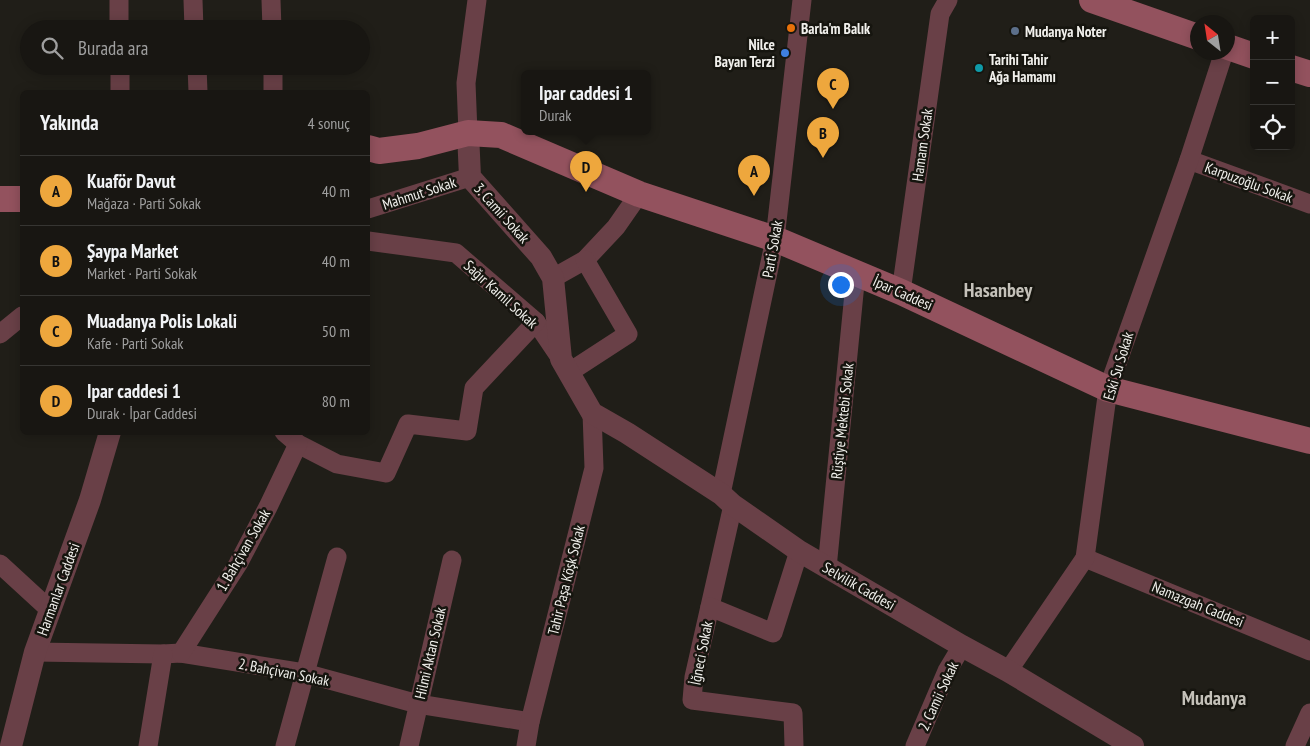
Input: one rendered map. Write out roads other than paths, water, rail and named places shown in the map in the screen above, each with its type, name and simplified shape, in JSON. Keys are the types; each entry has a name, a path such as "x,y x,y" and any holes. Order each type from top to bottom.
{"main road":[{"path":"1092,0 1190,34"},
{"path":"1235,49 1250,55"},
{"path":"1295,69 1310,74"},
{"name":"İpar Caddesi","path":"370,149 379,151 418,146 468,133 501,136 639,194 775,239 901,292 1108,389 1310,441"},
{"path":"0,200 20,199"}],"street":[{"path":"119,0 119,20"},
{"path":"193,0 194,20"},
{"path":"271,0 272,20"},
{"name":"3. Camii Sokak","path":"477,0 466,83 470,177 541,257 553,278 565,366 592,413"},
{"name":"Parti Sokak","path":"727,499 775,239 802,0"},
{"name":"Hamam Sokak","path":"901,292 940,14 948,0"},
{"name":"Eski Su Sokak","path":"1008,671 1085,558 1108,389 1189,160 1221,60"},
{"path":"120,75 120,90"},
{"path":"197,75 198,90"},
{"path":"273,75 273,90"},
{"path":"370,158 387,158 418,146"},
{"name":"Karpuzoğlu Sokak","path":"1189,160 1310,204"},
{"name":"Mahmut Sokak","path":"370,208 470,177"},
{"path":"553,278 585,260 616,226 639,194"},
{"name":"Sağır Kamil Sokak","path":"370,241 456,253 536,322 565,366"},
{"path":"565,366 628,334 585,260"},
{"name":"Rüştiye Mektebi Sokak","path":"827,568 856,273"},
{"path":"0,334 20,318"},
{"path":"291,438 338,464 386,472 408,424 468,431 474,388 536,322"},
{"name":"Selvilik Caddesi","path":"592,413 627,433 727,499 799,551 1008,671 1133,746"},
{"name":"Tahir Paşa Köşk Sokak","path":"526,746 530,722 594,468 592,413"},
{"name":"Harmanlar Caddesi","path":"11,746 35,652 90,500 109,435"},
{"name":"1. Bahçivan Sokak","path":"172,653 238,564 268,507 291,438"},
{"name":"İğneci Sokak","path":"727,499 710,607 694,677 692,700 793,713 794,746"},
{"path":"710,607 773,633 799,551"},
{"path":"285,746 338,557"},
{"name":"Namazgah Caddesi","path":"1085,558 1310,651"},
{"name":"Hilmi Aktan Sokak","path":"409,746 452,560"},
{"path":"0,564 50,610"},
{"name":"2. Camii Sokak","path":"915,746 947,671 962,646"},
{"name":"2. Bahçivan Sokak","path":"35,652 172,653 304,673 418,704 530,722"},
{"path":"148,746 172,653"},
{"path":"1295,746 1310,712"}],"place":[{"name":"Barla'm Balık","path":"791,28"},
{"name":"Mudanya Noter","path":"1015,31"},
{"name":"Nilce Bayan Terzi","path":"785,53"},
{"name":"Tarihi Tahir Ağa Hamamı","path":"979,68"},
{"name":"Muadanya Polis Lokali","path":"833,109"},
{"name":"Şaypa Market","path":"823,158"},
{"name":"Ipar caddesi 1","path":"586,192"},
{"name":"Kuaför Davut","path":"754,196"}],"district":[{"name":"Hasanbey","path":"998,290"},
{"name":"Mudanya","path":"1214,698"}]}
